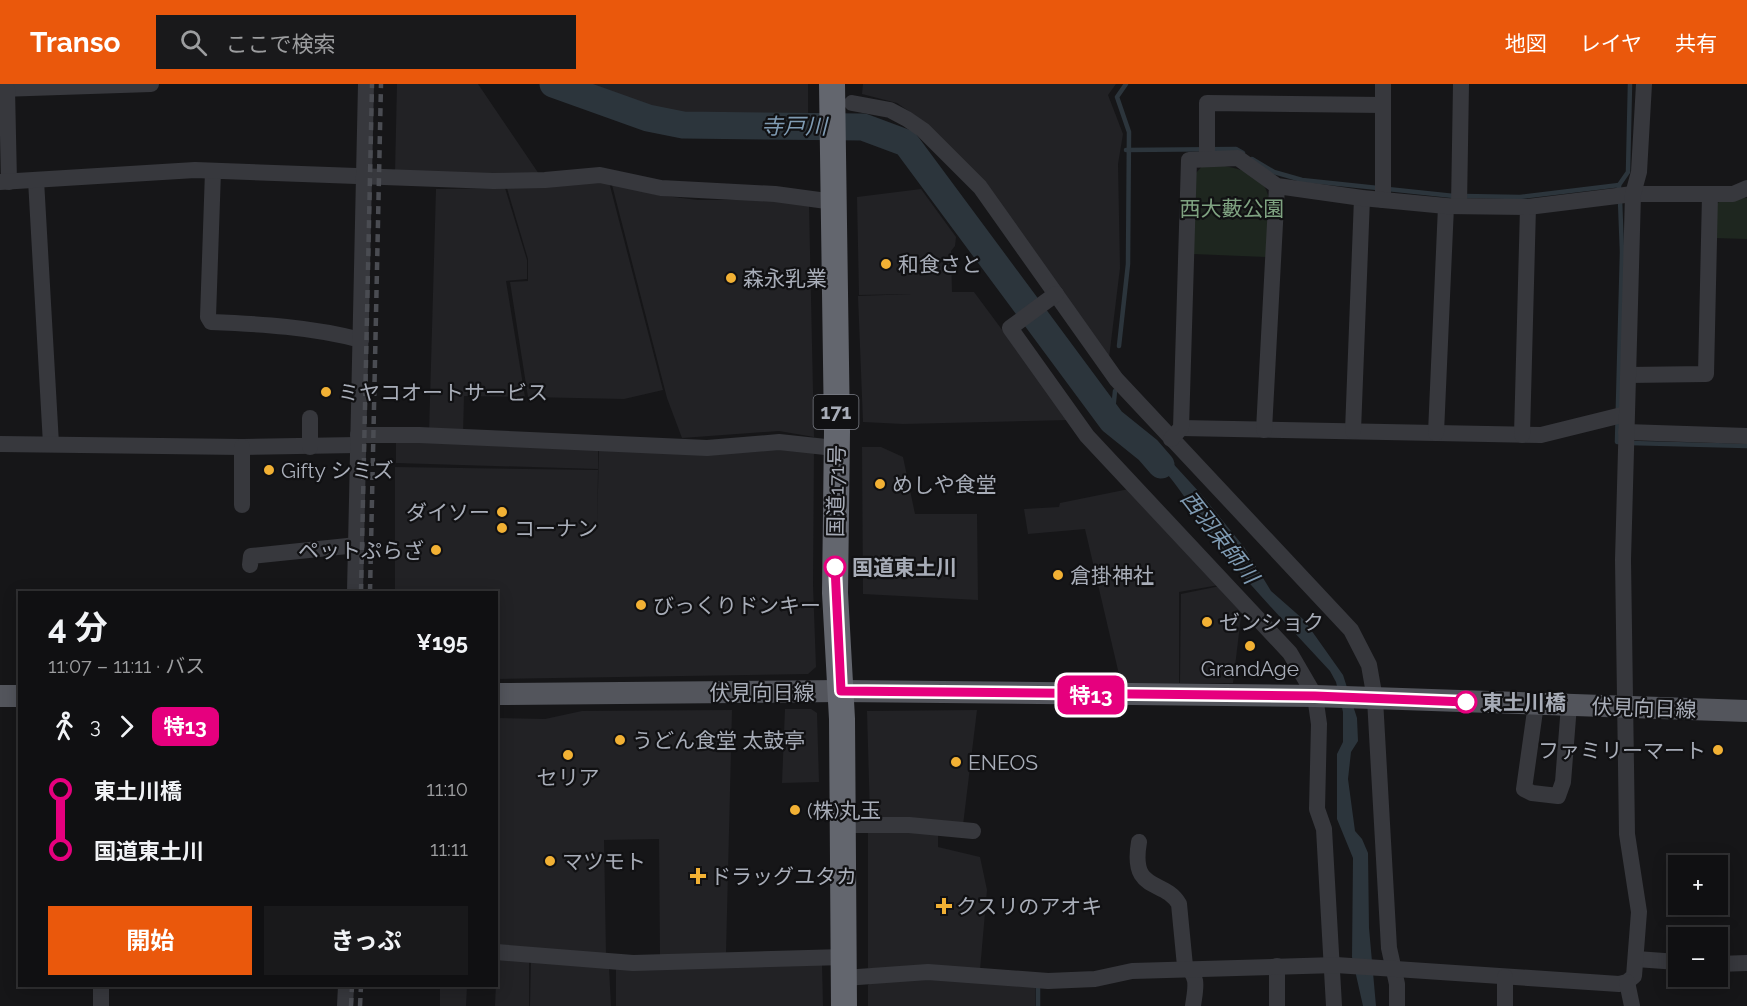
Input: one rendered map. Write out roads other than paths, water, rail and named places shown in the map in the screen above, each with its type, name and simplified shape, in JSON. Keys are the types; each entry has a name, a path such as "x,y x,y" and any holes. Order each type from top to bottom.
{"highway":[{"name":"国道171号","path":"832,84 839,117 834,202 835,592 841,691 844,1006"}],"main road":[{"name":"伏見向日線","path":"498,694 841,691 1315,696 1747,711"},
{"path":"0,696 18,696"}],"street":[{"path":"151,84 3,89 4,182 213,171 493,181 600,175 661,189 775,194 834,202"},
{"path":"356,591 366,84"},
{"path":"1383,84 1383,200"},
{"path":"1436,433 1461,84"},
{"path":"498,952 633,963 844,968 1047,981 1095,979 1132,971 1334,965 1619,984 1627,982 1634,976 1639,912 1627,834 1625,456 1628,375 1622,195 1639,172 1644,84"},
{"path":"1207,159 1207,103 1383,105"},
{"path":"839,117 890,110 923,130 980,187 1116,379 1176,434 1351,630 1369,665 1375,699 1390,967 1397,1006"},
{"path":"1176,434 1189,160 1238,158 1277,186 1362,198 1452,206 1528,207 1622,195 1733,194 1747,188"},
{"path":"213,171 209,239 208,317 211,322 262,324 336,333 361,340"},
{"path":"36,180 51,444"},
{"path":"1264,430 1277,186"},
{"path":"1628,375 1706,374 1710,195"},
{"path":"1353,431 1362,198"},
{"path":"1522,435 1528,207"},
{"path":"1056,294 1010,328 1087,436 1290,653 1315,696 1319,724 1317,809 1324,829 1334,965 1334,1006"},
{"path":"1176,434 1264,430 1541,435 1626,414"},
{"path":"310,418 310,447"},
{"path":"1626,432 1747,436"},
{"path":"0,444 310,447 419,435 707,448 779,442 836,448"},
{"path":"242,447 242,505"},
{"path":"250,565 251,556 357,545"},
{"path":"1536,704 1524,789 1532,793 1558,796 1563,782 1569,705"},
{"path":"843,825 909,825 973,831"},
{"path":"1139,842 1136,860 1145,881 1179,903 1185,966 1192,970 1197,980 1193,1006"},
{"path":"1636,959 1668,961"},
{"path":"1728,964 1747,963"},
{"path":"1277,966 1277,1006"},
{"path":"1505,977 1505,1006"},
{"path":"1627,982 1632,1006"},
{"path":"101,987 101,1006"},
{"path":"345,1006 346,987"}],"water":[{"name":"西羽束師川","path":"1137,438 1156,445 1200,493 1244,547 1271,591 1304,620 1343,675 1357,718 1358,741 1351,752 1348,779 1355,831 1362,839 1368,853 1369,928 1376,1006 1363,1006 1352,957 1353,858 1337,819 1337,754 1343,742 1343,712 1336,682 1330,671 1224,554 1171,478 1145,453 1129,443"}],"waterway":[{"name":"寺戸川","path":"553,84 648,118 683,125 863,127 906,143 1112,421 1148,450 1161,465"},
{"path":"1119,346 1128,264 1129,132 1117,97 1126,84"},
{"path":"1619,185 1628,172 1630,84"},
{"path":"1126,150 1236,149 1243,153"},
{"path":"1252,159 1274,172 1302,180 1454,196"},
{"path":"1463,196 1520,197 1619,185 1619,191"},
{"path":"1620,200 1622,252 1617,442 1622,442"},
{"path":"1112,421 1115,391"},
{"path":"1630,443 1747,446"},
{"path":"1038,986 1038,1006"}],"railway":[{"path":"361,591 372,84"},
{"path":"370,591 381,84"},
{"path":"351,1006 352,987"},
{"path":"360,1006 361,987"}],"place":[{"name":"和食さと","path":"886,264"},
{"name":"森永乳業","path":"731,278"},
{"name":"ミヤコオートサービス","path":"326,392"},
{"name":"Gifty シミズ","path":"269,470"},
{"name":"めしや食堂","path":"880,484"},
{"name":"ダイソー","path":"502,512"},
{"name":"コーナン","path":"502,528"},
{"name":"ペットぷらざ","path":"436,550"},
{"name":"国道東土川","path":"835,567"},
{"name":"倉掛神社","path":"1058,575"},
{"name":"びっくりドンキー","path":"641,605"},
{"name":"ゼンショク","path":"1207,622"},
{"name":"GrandAge","path":"1250,646"},
{"name":"東土川橋","path":"1466,702"},
{"name":"うどん食堂 太鼓亭","path":"620,740"},
{"name":"ファミリーマート","path":"1718,750"},
{"name":"セリア","path":"568,755"},
{"name":"ENEOS","path":"956,762"},
{"name":"(株)丸玉","path":"795,810"},
{"name":"マツモト","path":"550,861"},
{"name":"ドラッグユタカ","path":"698,876"},
{"name":"クスリのアオキ","path":"944,906"}],"park label":[{"name":"西大藪公園","path":"1232,208"}]}
